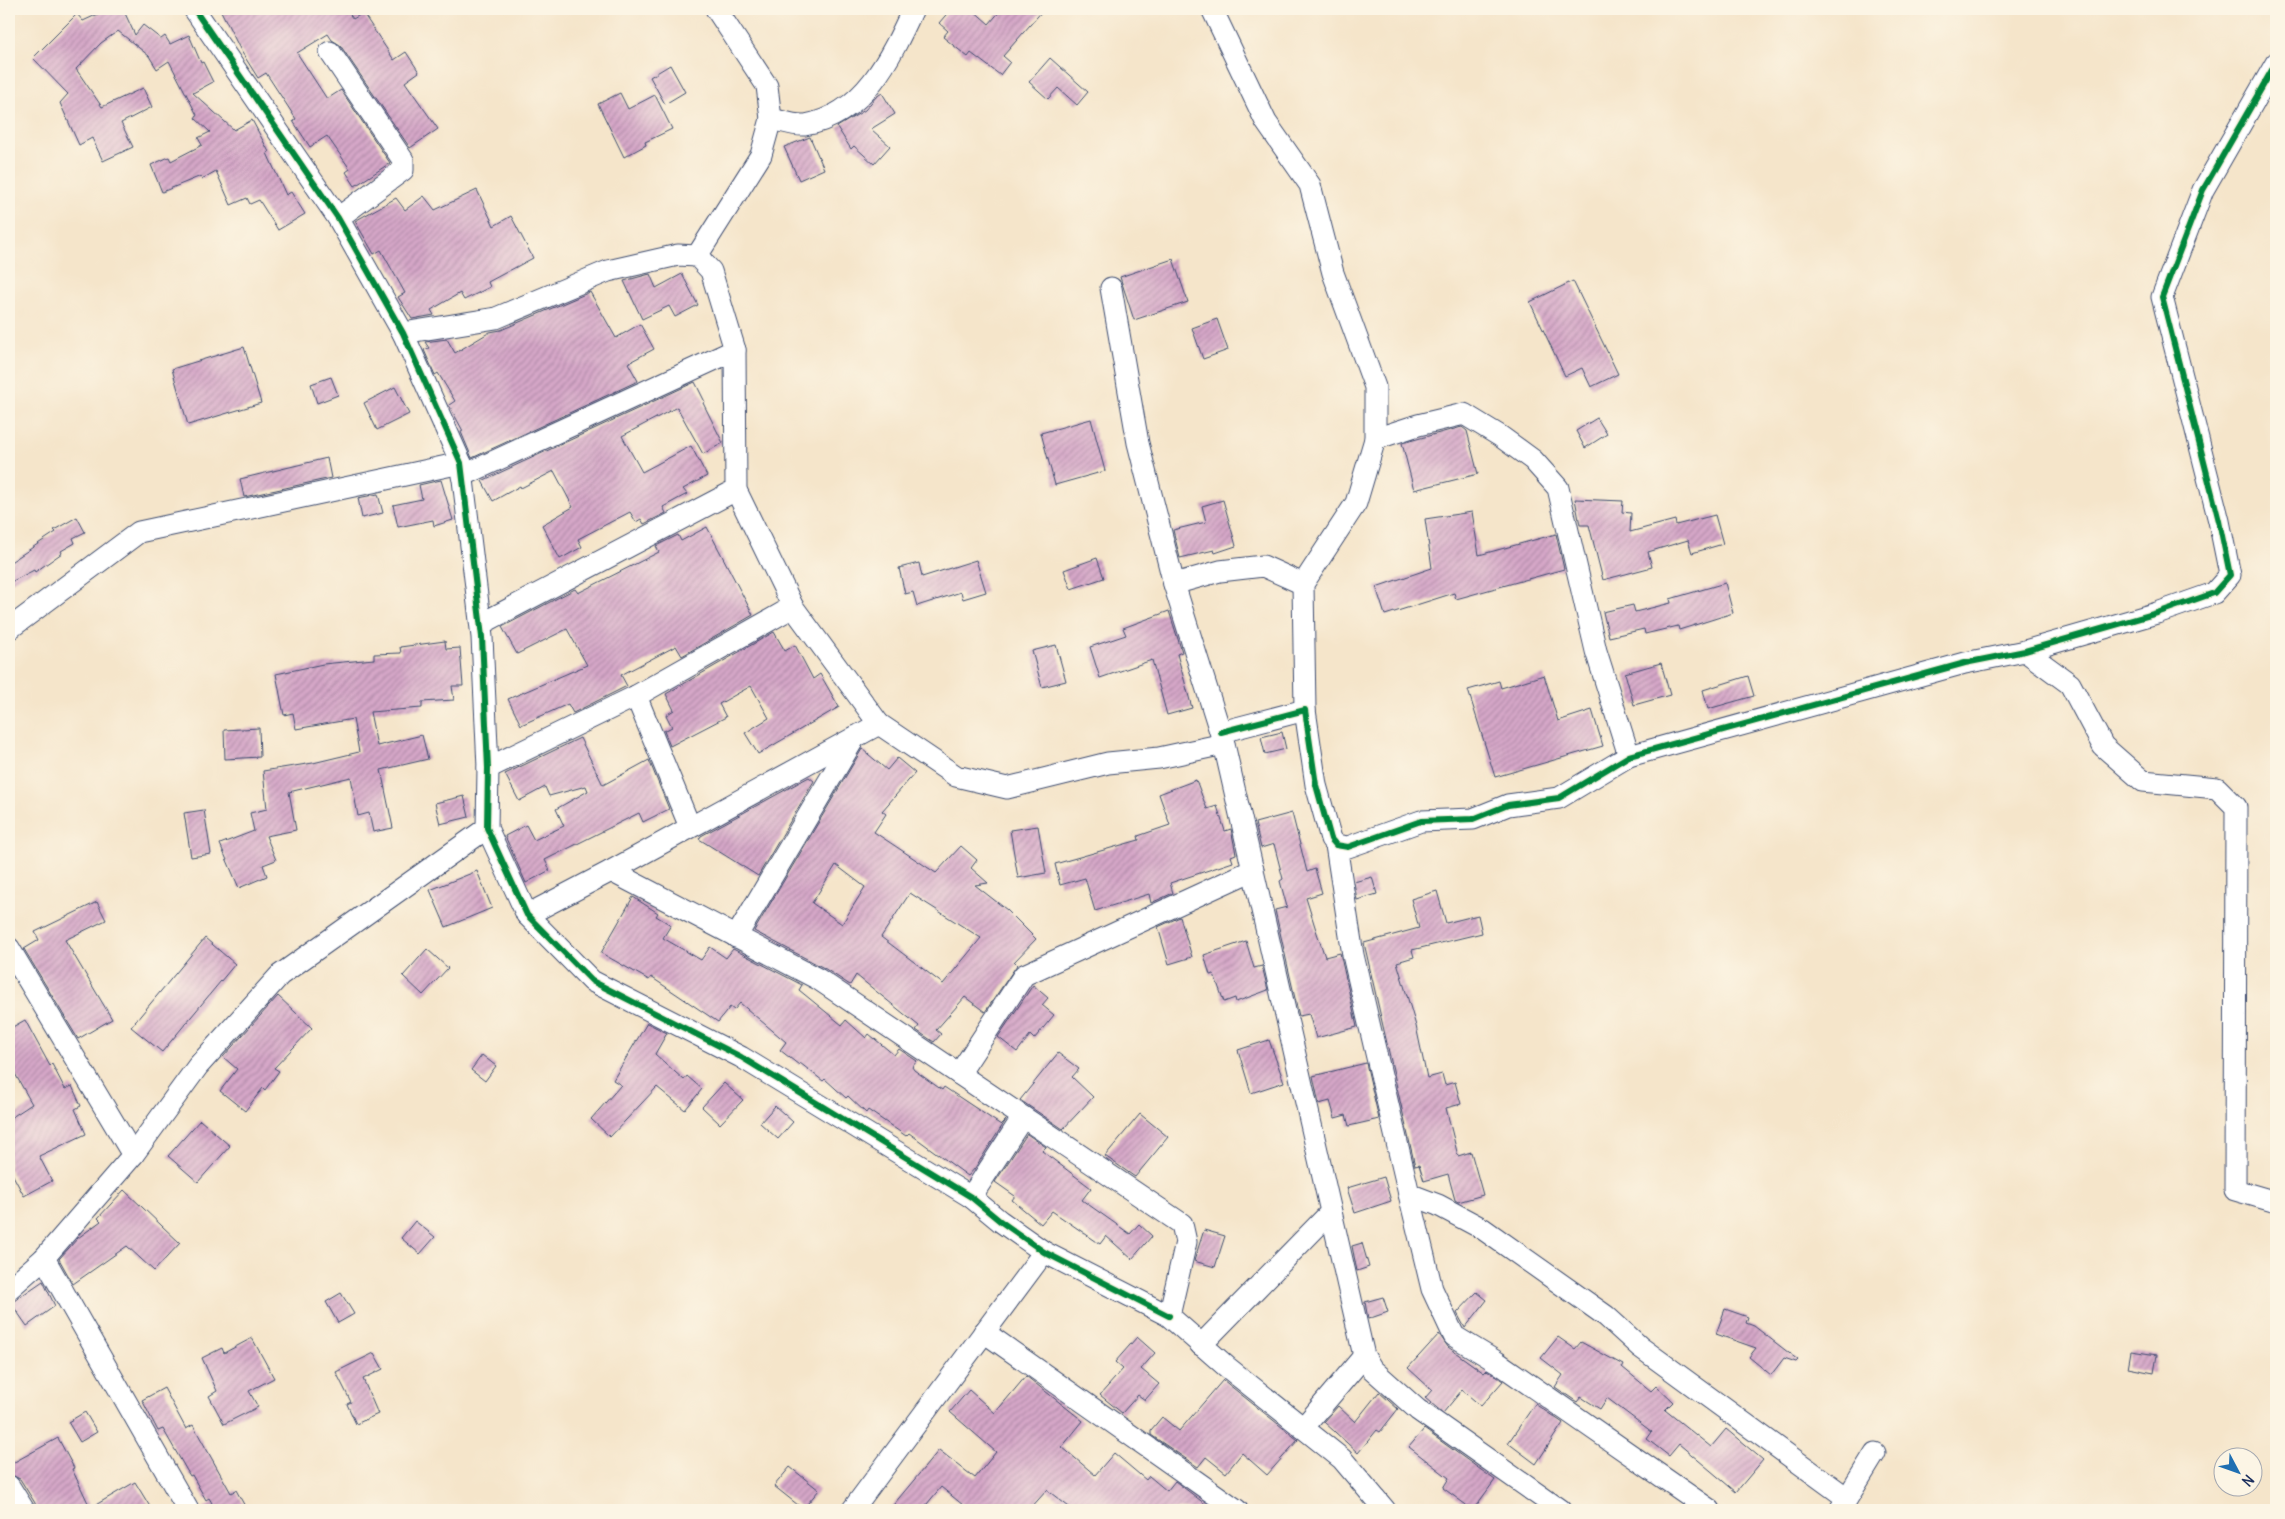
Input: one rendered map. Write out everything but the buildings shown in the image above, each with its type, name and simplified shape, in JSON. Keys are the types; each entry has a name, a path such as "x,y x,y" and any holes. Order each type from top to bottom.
{"street":[{"path":"194,9 338,218 402,333 462,470 481,624 488,768 487,828 527,915 592,981 741,1057 971,1197 1000,1221 1044,1252 1169,1316 1200,1345 1342,1459 1385,1510"},
{"path":"697,256 761,155 771,119 767,86 716,9"},
{"path":"771,119 803,125 832,117 868,89 891,57 913,9"},
{"path":"1212,9 1266,122 1310,185 1333,273 1375,387 1375,439 1356,504 1303,584 1305,710 1316,785 1331,839 1336,845 1353,955 1432,1289 1454,1336 1497,1362 1710,1510"},
{"path":"330,52 403,160 403,170 338,218"},
{"path":"1336,845 1348,847 1421,821 1473,819 1508,805 1559,798 1629,756 1965,663 2025,651 2157,613 2214,593 2230,575 2219,521 2162,297 2203,190 2276,63"},
{"path":"402,333 496,318 608,272 678,255 697,256 711,271 735,350 736,490 793,607 879,724 956,776 1006,788 1108,762 1159,758 1305,710"},
{"path":"1112,288 1138,443 1174,584 1222,738 1364,1356 1372,1369 1418,1410 1560,1510"},
{"path":"9,629 139,532 462,470 735,350"},
{"path":"1375,439 1418,425 1464,414 1534,460 1558,488 1596,651 1629,756"},
{"path":"481,624 736,490"},
{"path":"1174,584 1220,571 1263,566 1303,584"},
{"path":"488,768 636,696 793,607"},
{"path":"2025,651 2070,684 2103,746 2143,781 2217,788 2236,807 2235,1190 2276,1202"},
{"path":"636,696 690,827"},
{"path":"527,915 879,724"},
{"path":"736,937 855,736"},
{"path":"9,1289 44,1258 133,1155 198,1066 280,975 487,828"},
{"path":"959,1074 1024,975 1253,870"},
{"path":"611,871 818,979 1182,1224 1186,1242 1169,1316"},
{"path":"9,948 133,1155"},
{"path":"971,1197 1023,1117"},
{"path":"1409,1194 1438,1205 1483,1229 1606,1316 1640,1347 1844,1504 1875,1453"},
{"path":"1200,1345 1331,1212"},
{"path":"854,1509 1044,1252"},
{"path":"44,1258 188,1510"},
{"path":"984,1332 1237,1510"},
{"path":"1303,1428 1364,1356"},
{"path":"9,1486 24,1510"}],"cycle path":[{"path":"194,9 338,218 403,333 461,463 482,637 488,768 487,828 527,915 592,981 741,1057 971,1197 1000,1221 1044,1252 1169,1316"},
{"path":"1221,732 1305,710 1316,785 1331,839 1336,845 1348,847 1421,821 1473,819 1508,805 1559,798 1629,756 1965,663 2025,651 2157,613 2214,593 2230,575 2219,521 2162,297 2203,190 2276,63"}]}
